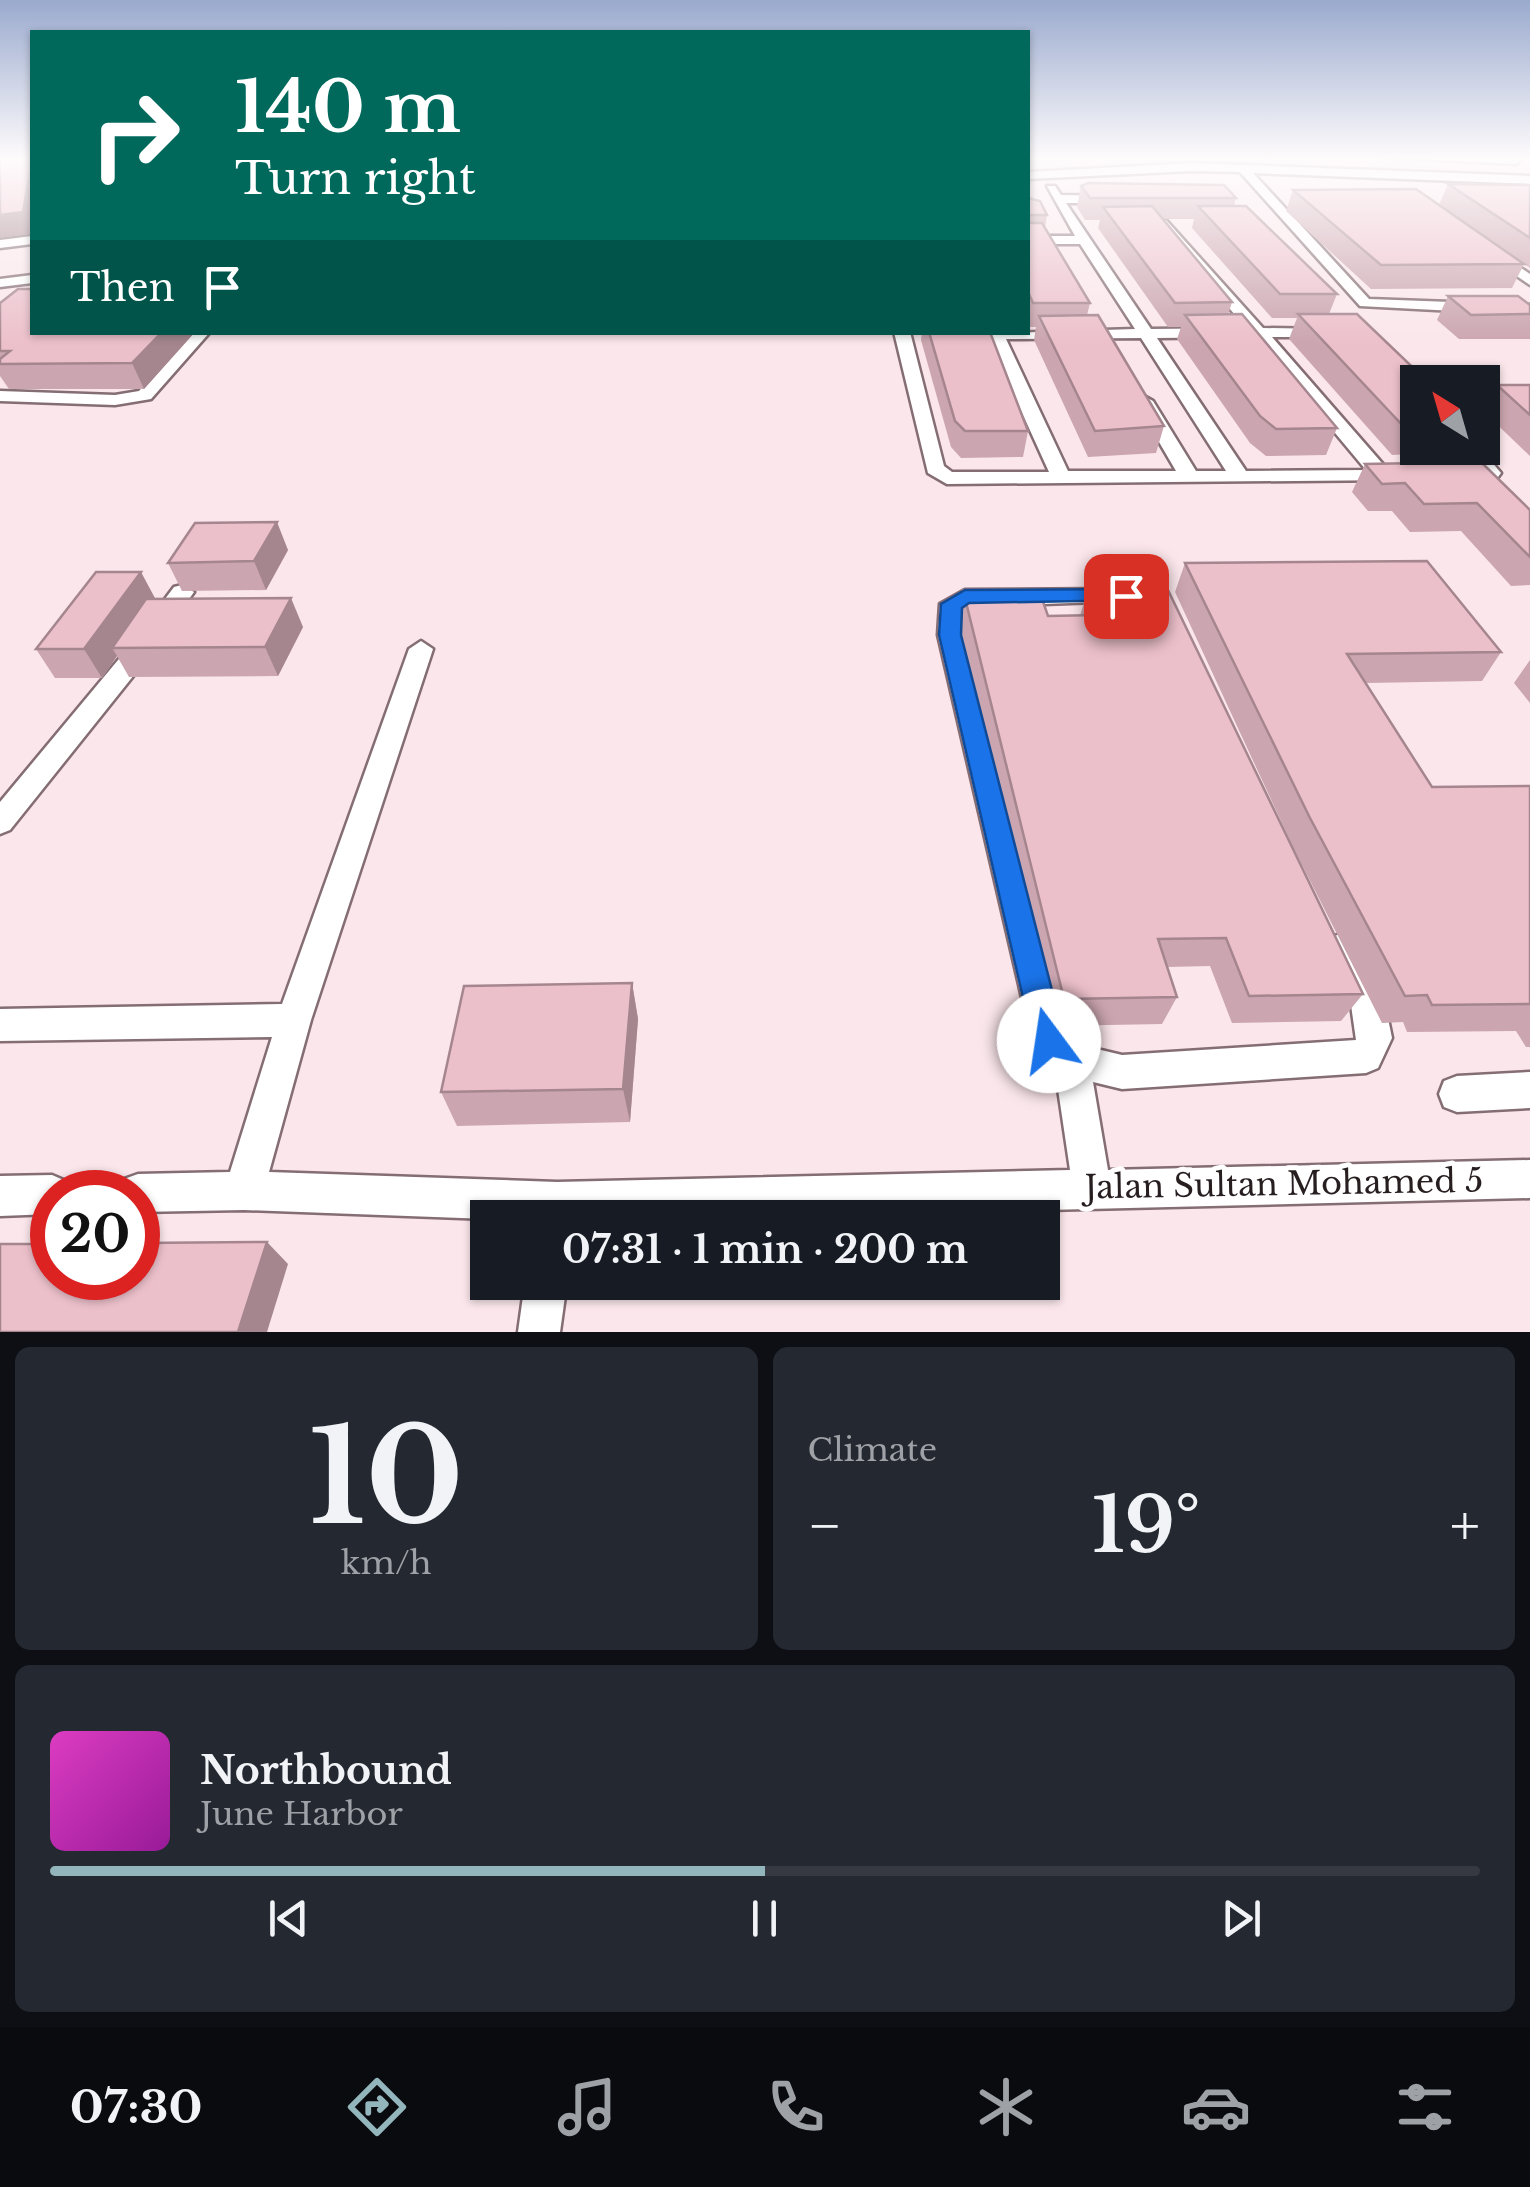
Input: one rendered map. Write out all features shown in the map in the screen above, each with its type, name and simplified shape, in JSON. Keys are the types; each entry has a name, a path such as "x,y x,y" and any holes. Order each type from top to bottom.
{"street":[{"path":"1078,219 1241,478"},
{"path":"1289,219 1365,303 1530,310"},
{"path":"1166,224 1382,476"},
{"path":"1030,239 1045,233 1087,230"},
{"path":"1045,233 1058,256"},
{"path":"0,244 30,240"},
{"path":"1482,245 1530,281"},
{"path":"1486,267 1530,301"},
{"path":"0,273 29,276"},
{"path":"0,282 29,276"},
{"path":"0,300 29,276"},
{"path":"1096,320 1110,344"},
{"path":"1006,335 1110,344 1149,336 1339,332"},
{"path":"0,396 116,400 145,396 199,335"},
{"path":"909,335 935,469 957,479 1492,473 1485,465"},
{"path":"995,335 1062,479"},
{"path":"1134,383 1190,478"},
{"path":"0,822 137,654 182,592"},
{"path":"1151,597 965,597 952,604 950,635 1049,1041 1071,1060 1122,1072 1366,1056 1376,1038 1368,1004 1325,918"},
{"path":"244,1191 294,1020 422,649"},
{"path":"0,1025 294,1020"},
{"path":"1071,1060 1092,1187"},
{"path":"1457,1094 1530,1090"},
{"name":"Jalan Sultan Mohamed 5","path":"789,1200 1092,1187 1530,1179"},
{"name":"Jalan Sultan Mohamed 5","path":"160,1193 244,1191 470,1205"},
{"path":"0,1196 30,1195"},
{"path":"539,1332 543,1300"}],"shaded area":[{"path":"0,219 30,219 30,335 1030,335 1030,219 1530,219 1530,1332 0,1332"}],"building":[{"path":"1112,219 1163,219 1232,302 1175,303"},
{"path":"1210,219 1260,219 1337,294 1280,294"},
{"path":"1327,219 1459,219 1524,264 1381,265"},
{"path":"1501,219 1530,219 1530,238"},
{"path":"1030,223 1042,223 1090,303 1033,303"},
{"path":"18,289 30,289 30,335 159,335 132,363 0,364 0,359 10,351 0,351 0,303"},
{"path":"1448,296 1518,296 1530,305 1530,314 1471,315"},
{"path":"1242,314 1337,428 1276,429 1260,416 1185,315"},
{"path":"1298,314 1357,314 1410,365 1400,365 1400,423"},
{"path":"1098,315 1164,426 1095,431 1039,316"},
{"path":"930,335 991,335 1028,431 965,431 955,421"},
{"path":"1500,385 1530,385 1530,415 1500,388"},
{"path":"1365,464 1484,465 1530,510 1530,557 1477,503 1424,504 1405,483 1382,484"},
{"path":"277,522 254,561 168,563 195,523"},
{"path":"1427,561 1501,652 1347,654 1432,787 1530,786 1530,1004 1432,1005 1427,995 1405,996 1310,818 1185,563"},
{"path":"96,572 141,572 84,649 36,649"},
{"path":"1167,588 1363,994 1249,996 1226,938 1158,939 1177,997 1064,999 963,590 1039,590 1048,616 1098,615 1088,589"},
{"path":"291,598 265,647 112,648 146,599"},
{"path":"632,983 623,1089 441,1092 464,986"},
{"path":"267,1242 238,1332 0,1332 0,1244 30,1244 30,1300 160,1300 160,1243"}],"route":[{"path":"1049,1041 950,635 952,604 965,597 1126,596"}]}
